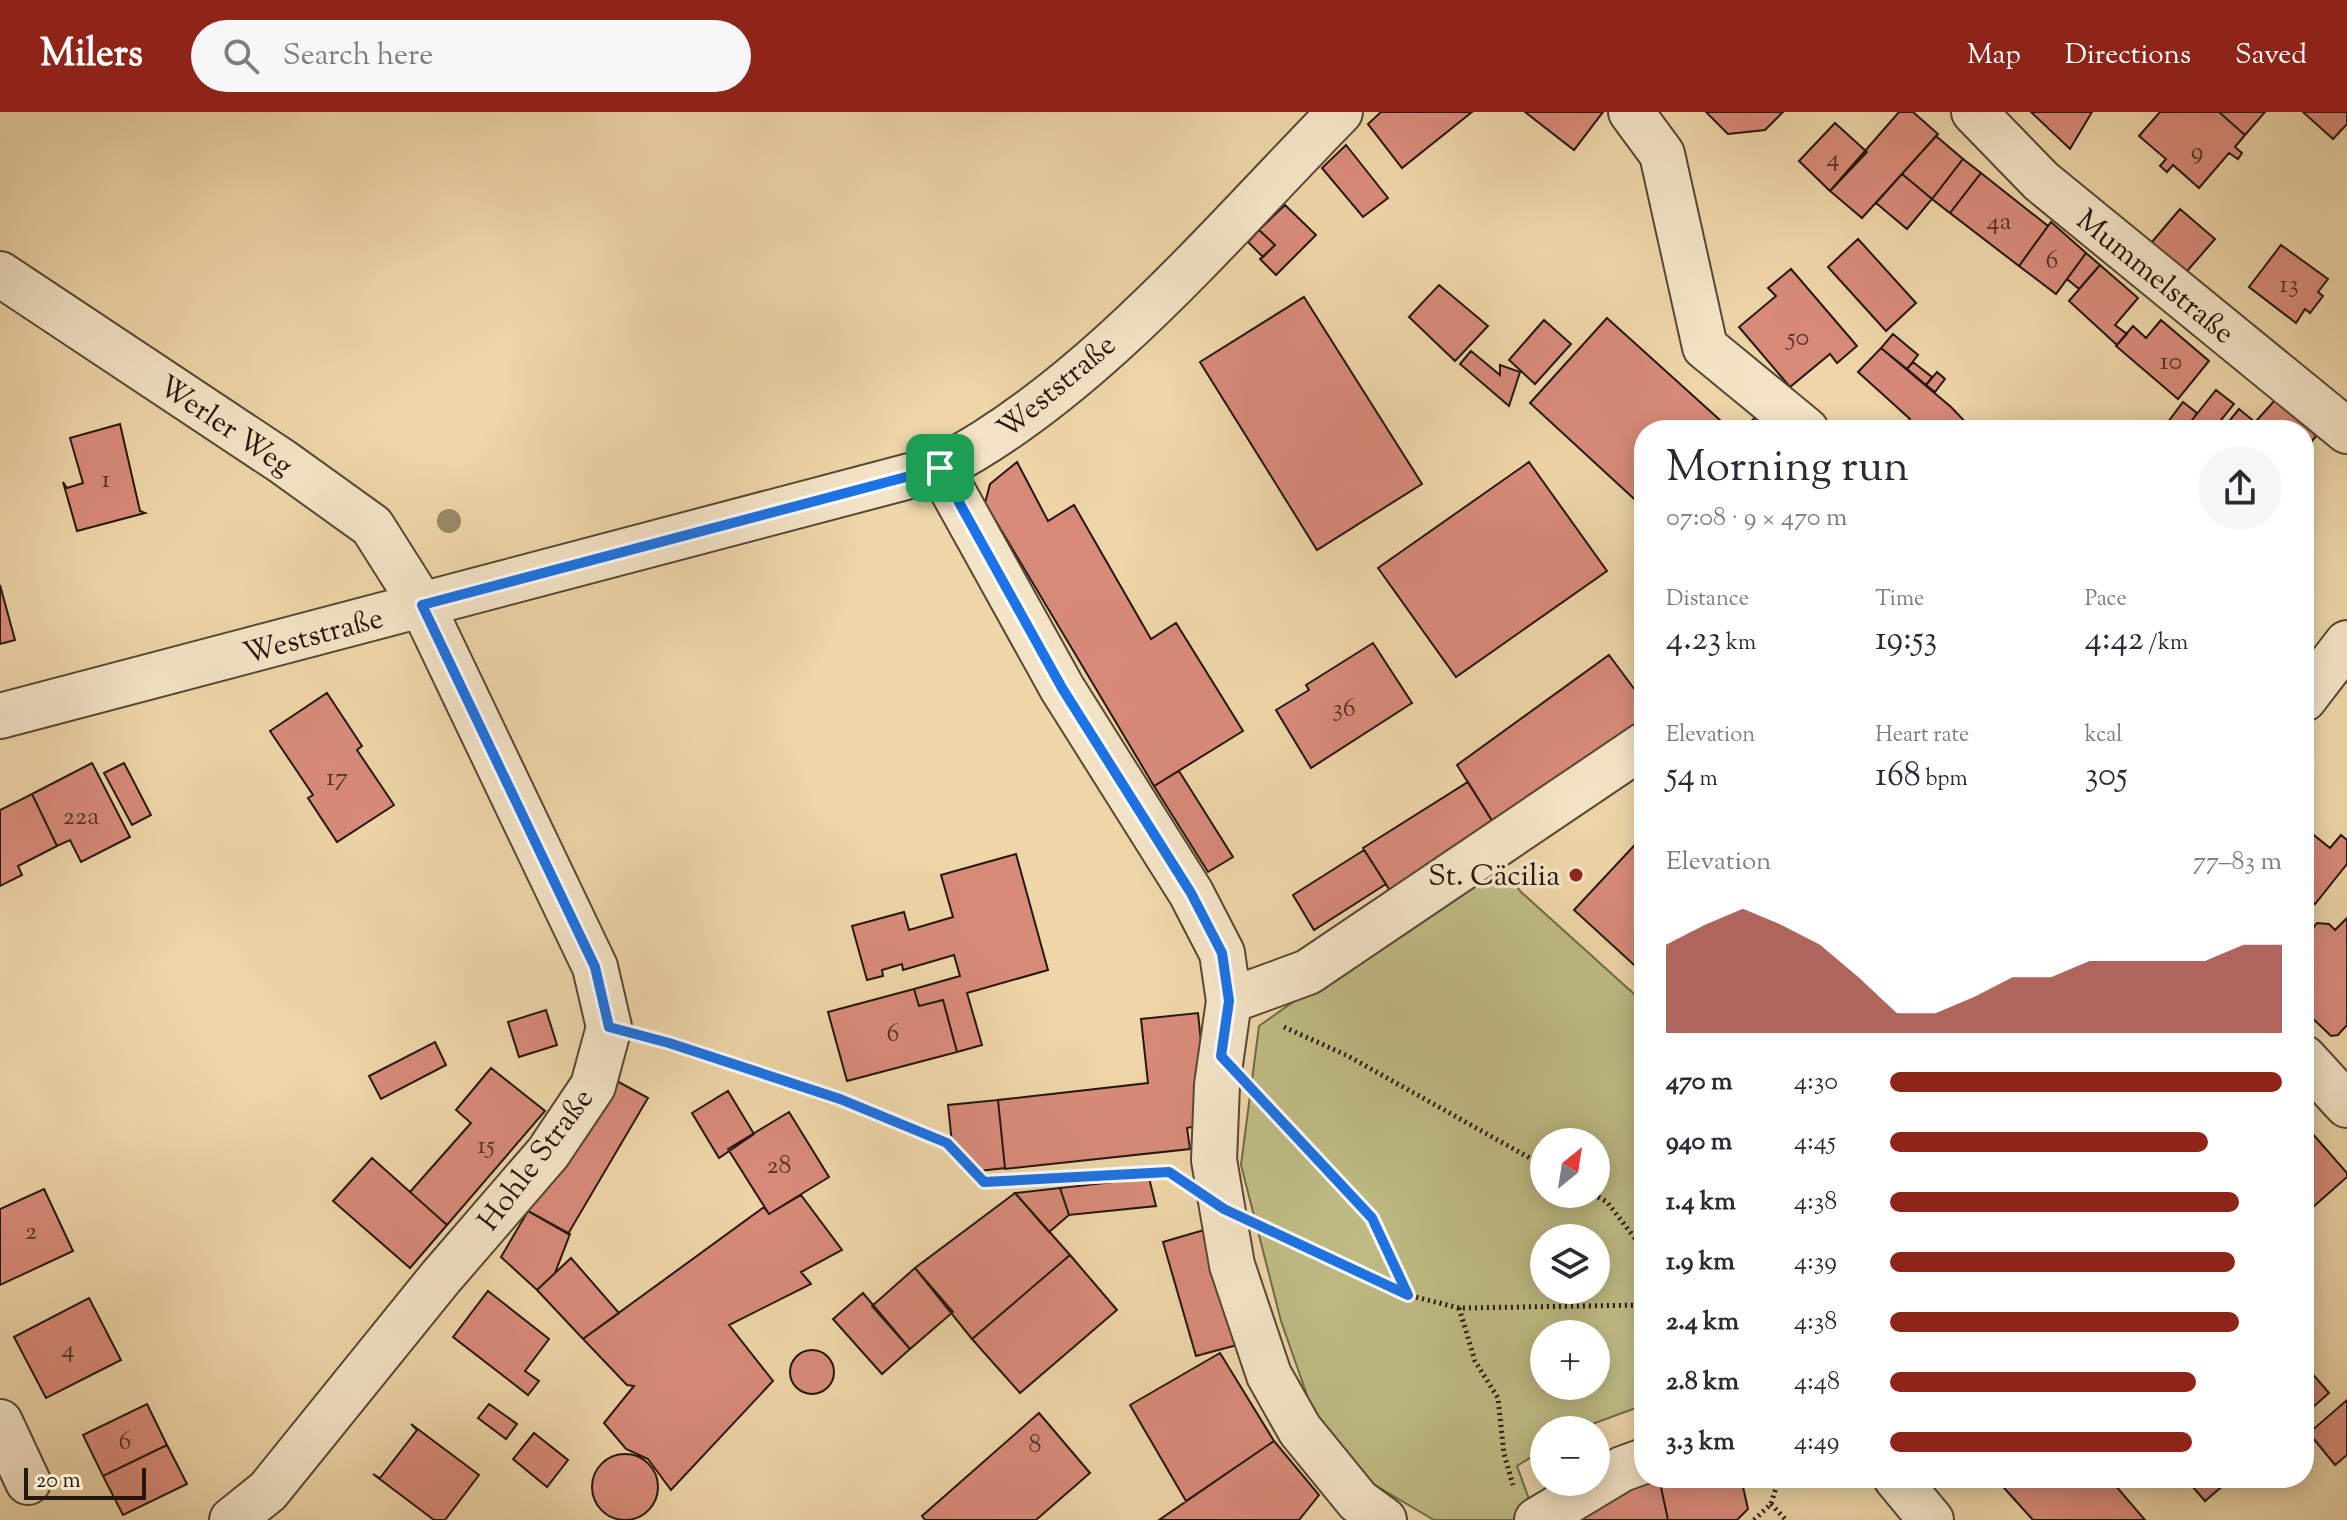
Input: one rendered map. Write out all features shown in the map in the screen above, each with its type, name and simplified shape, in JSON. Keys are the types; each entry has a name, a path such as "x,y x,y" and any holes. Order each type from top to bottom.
{"street":[{"name":"Weststraße","path":"0,716 940,468 979,448 1046,403 1159,296 1340,112"},
{"path":"1631,112 1662,154 1705,347 1794,420"},
{"name":"Mummelstraße","path":"1974,112 2041,181 2347,431"},
{"name":"Werler Weg","path":"0,274 283,462 372,526 422,605"},
{"path":"940,468 1062,688 1191,893 1222,953 1229,1001 1221,1056 1214,1160 1232,1265 1269,1375 1300,1430 1358,1514"},
{"name":"Hohle Straße","path":"232,1520 268,1491 441,1277 548,1153 593,1086 609,1027 595,967 422,605"},
{"path":"2314,686 2347,643"},
{"path":"1229,1001 1308,972 1634,752"},
{"path":"2314,1069 2347,1105"},
{"path":"0,1422 28,1482"},
{"path":"1526,1507 1634,1465"},
{"path":"1904,1488 1931,1520"}],"path":[{"path":"1229,1001 1348,1056 1530,1158"},
{"path":"609,1027 669,1043 854,1105 947,1143 984,1182 1169,1172 1224,1209 1408,1295 1459,1308 1634,1305"},
{"path":"1221,1056 1372,1218 1408,1295"},
{"path":"1610,1206 1634,1237"},
{"path":"1459,1308 1475,1361 1498,1398 1504,1454 1526,1507"},
{"path":"1754,1520 1771,1504 1776,1488"},
{"path":"1771,1504 1786,1520"}],"shaded area":[{"path":"1496,858 1521,892 1634,994 1634,1409 1610,1418 1530,1416 1530,1458 1517,1466 1533,1510 1518,1520 1434,1520 1361,1477 1314,1415 1281,1321 1241,1165 1259,1026"}],"building":[{"path":"1381,112 1472,112 1402,168 1368,124"},
{"path":"1525,112 1603,112 1574,150"},
{"path":"1706,112 1783,112 1765,130 1728,134"},
{"path":"1899,112 1913,112 1938,134 1862,218 1830,191"},
{"path":"2031,112 2092,112 2070,149"},
{"path":"2160,112 2219,112 2245,135 2235,147 2242,153 2238,159 2229,153 2199,188 2173,165 2167,172 2160,166 2166,159 2139,136"},
{"path":"2219,112 2265,112 2245,135"},
{"path":"2303,112 2347,112 2347,124 2333,139"},
{"path":"1835,123 1867,152 1830,191 1799,161"},
{"path":"1936,136 1963,159 1932,199 1902,174"},
{"path":"1346,145 1388,198 1363,217 1322,168"},
{"path":"1963,159 1981,173 1950,213 1932,199"},
{"path":"1981,173 2048,226 2019,266 1950,213"},
{"path":"1902,174 1932,199 1907,229 1876,203"},
{"path":"1285,205 1316,235 1276,275 1260,259 1275,245 1259,230"},
{"path":"2180,209 2215,239 2181,278 2146,249"},
{"path":"2051,222 2086,253 2056,294 2019,266"},
{"path":"1259,230 1275,245 1263,257 1248,242"},
{"path":"1858,239 1916,303 1886,331 1828,267"},
{"path":"2281,245 2328,279 2318,292 2323,296 2310,313 2305,309 2296,323 2249,287"},
{"path":"2086,253 2100,265 2079,289 2067,279"},
{"path":"2100,265 2138,298 2115,325 2127,334 2117,345 2069,301"},
{"path":"1791,269 1857,346 1837,363 1830,354 1790,387 1739,327 1776,296 1768,288"},
{"path":"1439,285 1488,326 1455,361 1409,317"},
{"path":"1304,297 1422,484 1317,550 1200,362"},
{"path":"1607,318 1720,420 1634,420 1634,499 1530,403"},
{"path":"1544,320 1571,344 1535,384 1509,360"},
{"path":"2161,320 2209,361 2178,399 2116,346 2133,326 2146,338"},
{"path":"1893,334 1918,355 1907,369 1881,348"},
{"path":"1881,348 1963,420 1909,420 1858,372"},
{"path":"1471,351 1500,375 1500,365 1520,372 1509,406 1460,364"},
{"path":"1913,362 1932,377 1926,385 1907,369"},
{"path":"1937,372 1945,379 1935,392 1926,385"},
{"path":"2216,390 2234,404 2221,420 2192,420"},
{"path":"2276,399 2301,420 2257,420"},
{"path":"2183,402 2197,413 2192,420 2170,420"},
{"path":"2239,409 2253,420 2230,420"},
{"path":"120,424 140,511 145,513 77,531 63,482 67,488 83,483 70,438"},
{"path":"1017,462 1048,521 1074,505 1151,639 1176,623 1243,731 1154,786 985,503 990,484"},
{"path":"1529,462 1607,571 1456,677 1378,568"},
{"path":"0,585 15,640 0,644"},
{"path":"1373,643 1412,703 1311,768 1276,710 1309,690 1306,685"},
{"path":"1609,655 1634,689 1634,727 1496,827 1457,765"},
{"path":"327,693 362,746 357,750 394,805 337,842 308,798 313,795 270,731"},
{"path":"92,763 130,837 81,862 70,840 57,846 32,794"},
{"path":"124,763 151,815 132,825 104,773"},
{"path":"1179,771 1233,857 1208,872 1154,786"},
{"path":"1468,782 1496,827 1394,897 1363,848"},
{"path":"32,794 57,846 18,866 22,875 0,886 0,810"},
{"path":"2314,835 2330,848 2341,835 2347,840 2347,864 2315,904"},
{"path":"1634,846 1634,965 1574,910"},
{"path":"1364,850 1386,884 1314,930 1293,895"},
{"path":"1016,854 1048,970 967,993 982,1045 957,1052 943,1000 919,1006 914,989 960,976 954,955 903,970 902,964 882,970 883,976 867,980 852,926 904,912 909,930 953,917 941,875"},
{"path":"2347,918 2347,1025 2338,1035 2331,1036 2314,1020 2314,927 2317,923 2329,924 2335,930"},
{"path":"914,989 919,1006 943,1000 957,1052 847,1081 828,1012"},
{"path":"546,1010 557,1045 519,1057 508,1022"},
{"path":"1198,1013 1205,1080 1196,1126 1187,1128 1190,1149 1005,1169 998,1100 1148,1083 1141,1019"},
{"path":"435,1042 446,1065 381,1099 369,1076"},
{"path":"491,1068 545,1111 447,1225 410,1192 471,1123 456,1110"},
{"path":"604,1074 648,1098 568,1234 528,1211"},
{"path":"728,1091 754,1134 719,1158 692,1113"},
{"path":"998,1100 1005,1168 979,1171 952,1143 948,1105"},
{"path":"789,1112 829,1177 769,1214 728,1149"},
{"path":"2314,1135 2347,1173 2347,1177 2314,1206"},
{"path":"372,1158 447,1225 410,1268 333,1201"},
{"path":"1149,1178 1156,1206 1069,1215 1060,1188"},
{"path":"1060,1188 1069,1215 1049,1232 1015,1193"},
{"path":"44,1189 73,1251 0,1285 0,1209"},
{"path":"1015,1193 1070,1255 972,1339 915,1268"},
{"path":"801,1195 842,1250 801,1272 811,1284 729,1325 773,1381 671,1490 648,1459 626,1449 604,1423 634,1386 627,1385 583,1339 764,1207 769,1214"},
{"path":"528,1211 570,1234 555,1273 537,1290 501,1257"},
{"path":"1204,1230 1237,1345 1196,1356 1163,1242"},
{"path":"1070,1255 1117,1310 1020,1393 972,1339"},
{"path":"571,1258 619,1313 583,1339 537,1290"},
{"path":"915,1268 953,1312 910,1349 872,1306"},
{"path":"488,1291 549,1339 525,1371 539,1381 528,1395 453,1337"},
{"path":"863,1293 910,1349 882,1374 833,1319"},
{"path":"89,1298 121,1360 46,1398 14,1337"},
{"path":"812,1350 828,1356 834,1372 828,1388 812,1394 796,1388 790,1372 796,1356"},
{"path":"1220,1353 1274,1441 1186,1501 1130,1405"},
{"path":"2314,1376 2329,1393 2314,1406"},
{"path":"2347,1400 2347,1455 2335,1465 2314,1439 2314,1429"},
{"path":"147,1404 167,1445 103,1476 83,1435"},
{"path":"489,1404 517,1424 506,1439 478,1418"},
{"path":"1039,1413 1090,1473 1036,1520 925,1520 922,1516"},
{"path":"411,1424 479,1475 445,1520 434,1520 373,1474 380,1478 417,1430"},
{"path":"534,1433 568,1460 547,1487 513,1459"},
{"path":"1274,1441 1319,1495 1299,1520 1159,1520"},
{"path":"167,1445 187,1484 123,1515 103,1476"},
{"path":"625,1454 648,1464 658,1487 648,1510 625,1520 602,1510 592,1487 602,1464"},
{"path":"1634,1488 1661,1488 1668,1520 1578,1520 1606,1501"},
{"path":"1661,1488 1743,1488 1748,1509 1737,1520 1668,1520"},
{"path":"2004,1488 2118,1488 2145,1520 2033,1520"},
{"path":"2194,1488 2220,1488 2205,1501"}],"place":[{"name":"St. Cäcilia","path":"1576,875"}],"route":[{"path":"940,468 1062,688 1191,893 1222,953 1229,1001 1221,1056 1372,1218 1408,1295 1224,1209 1169,1172 984,1182 947,1143 840,1099 669,1043 609,1027 595,967 422,605 593,558 834,499 940,468"}]}
